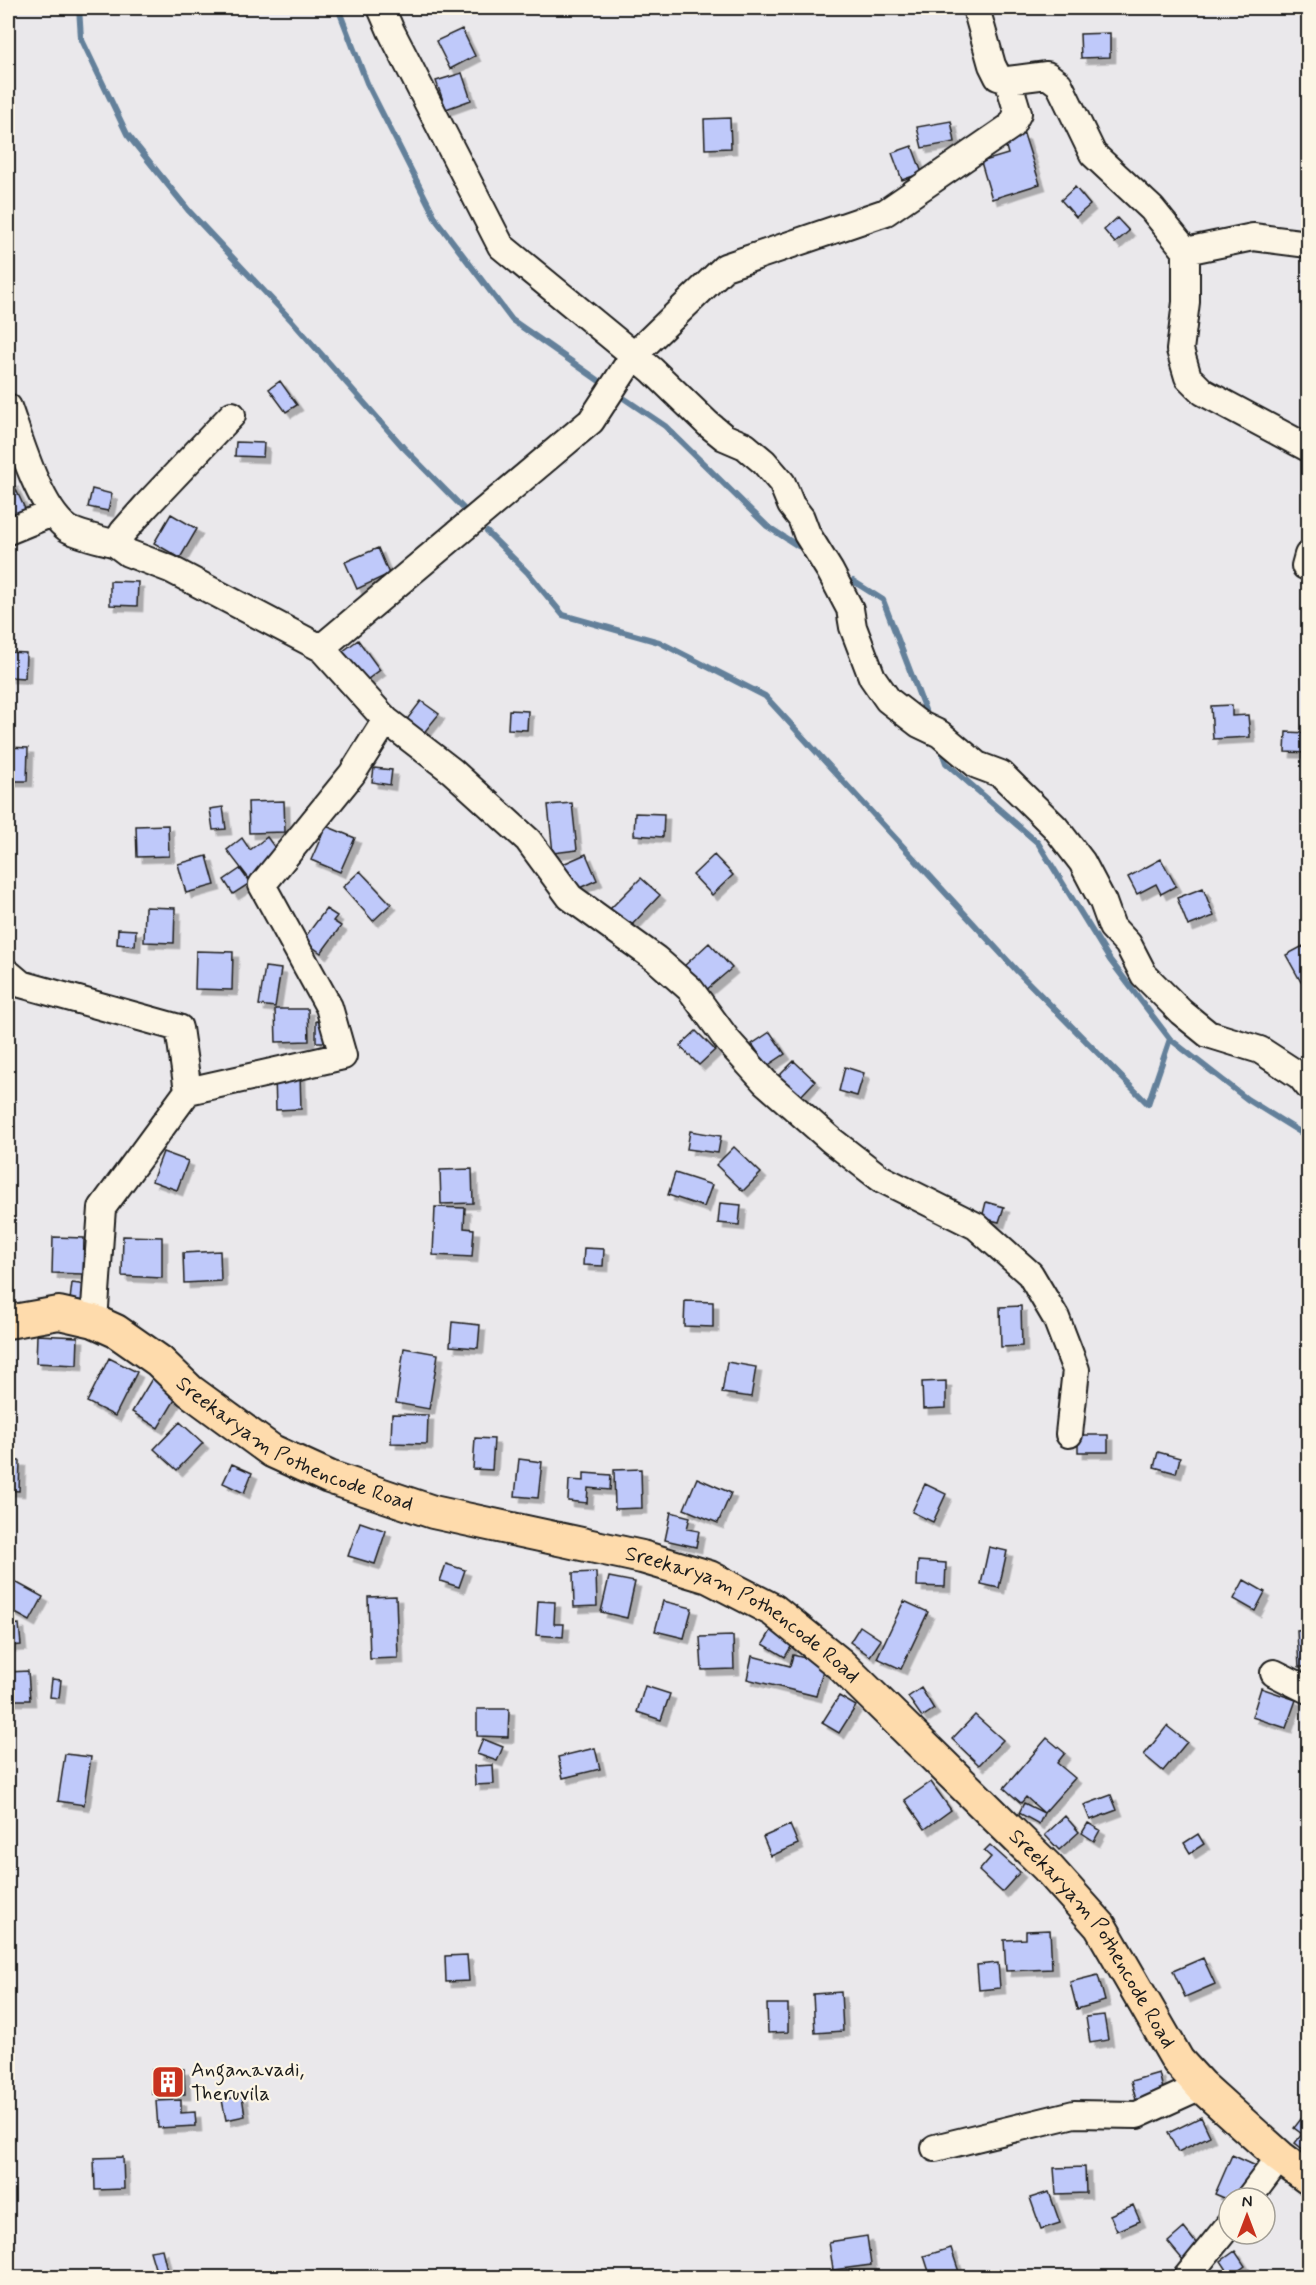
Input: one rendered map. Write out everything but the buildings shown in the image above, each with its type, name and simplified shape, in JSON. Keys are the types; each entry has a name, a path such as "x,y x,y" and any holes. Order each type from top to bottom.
{"main road":[{"name":"Sreekaryam Pothencode Road","path":"8,1322 58,1312 94,1321 116,1331 159,1361 190,1391 272,1451 329,1477 433,1512 642,1557 709,1576 773,1610 840,1664 1047,1867 1100,1926 1178,2061 1201,2086 1280,2157 1308,2178"}],"street":[{"path":"381,8 501,246 652,370 708,424 724,437 745,446 764,462 782,483 790,505 801,518 807,534 850,609 853,627 872,677 888,700 919,724 940,734 977,765 1001,774 1055,827 1082,862 1103,902 1112,927 1128,944 1144,975 1181,1012 1208,1034 1260,1050 1300,1076 1308,1086"},
{"path":"976,8 992,65 998,77 1008,80 1047,75 1059,84 1093,154 1152,209 1186,251 1186,303 1180,350 1188,377 1203,392 1308,448"},
{"path":"321,648 591,421 634,355 725,267 886,212 1011,126 1018,113 1008,80"},
{"path":"1186,251 1252,237 1308,244"},
{"path":"8,407 41,492 52,513 68,529 116,544 128,553 170,569 321,648 386,720 452,771 528,840 570,897 656,959 690,989 728,1041 765,1082 831,1140 879,1178 976,1226 1030,1274 1056,1318 1076,1370 1069,1434"},
{"path":"116,544 123,532 146,506 232,415"},
{"path":"8,531 52,513"},
{"path":"94,1321 102,1208 188,1091 343,1056 329,1007 262,885 352,774 386,720"},
{"path":"8,974 21,984 179,1028 188,1091"},
{"path":"1274,1673 1308,1690"},
{"path":"935,2148 1074,2114 1137,2115 1201,2086"},
{"path":"1258,2186 1280,2157"},
{"path":"1186,2277 1217,2240"}],"waterway":[{"path":"79,8 81,38 127,134 189,211 292,321 403,447 463,508"},
{"path":"338,8 367,83 437,221 512,320 598,380"},
{"path":"625,399 665,426 767,526 798,546"},
{"path":"487,532 528,573 563,615 659,642 765,696 1018,972 1148,1104 1170,1039 1247,1099 1308,1137"},
{"path":"853,581 883,600 925,710"},
{"path":"942,752 946,763 1038,843 1110,960 1170,1039"}],"place":[{"name":"Anganavadi, Theruvila","path":"168,2082"}]}
